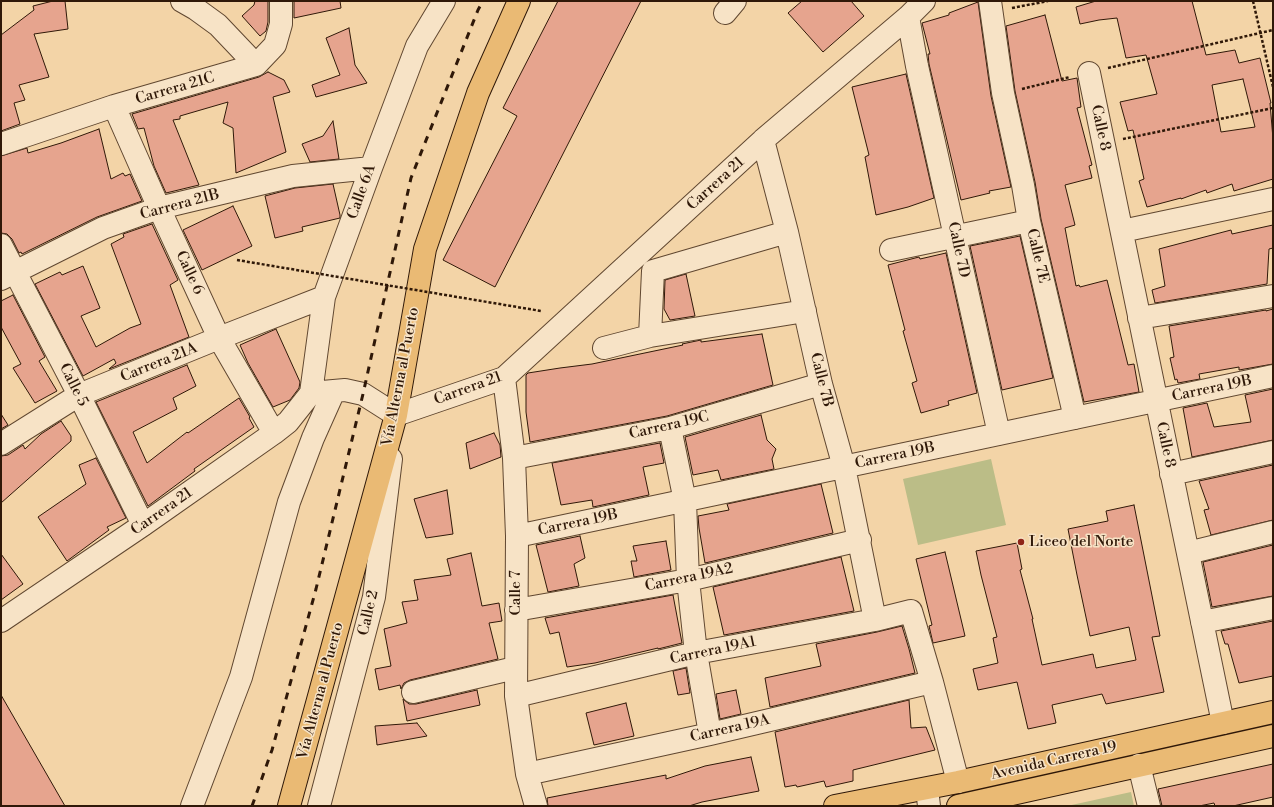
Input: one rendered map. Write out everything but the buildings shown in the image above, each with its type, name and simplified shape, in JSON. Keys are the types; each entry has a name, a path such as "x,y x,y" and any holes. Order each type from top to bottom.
{"main road":[{"name":"Vía Alterna al Puerto","path":"289,806 396,415 425,249 478,94 519,1"},
{"name":"Avenida Carrera 19","path":"835,806 928,797 958,782 1273,712"},
{"name":"Avenida Carrera 19","path":"958,806 1273,736"}],"street":[{"path":"182,1 218,25 256,65 275,45 282,24 281,1"},
{"name":"Calle 6A","path":"311,393 324,297 417,46 444,1"},
{"name":"Carrera 21","path":"396,415 504,378 764,140 908,17 924,1"},
{"name":"Calle 7E","path":"991,6 1003,93 1023,185 1029,221 1075,418"},
{"name":"Calle 7D","path":"908,17 917,66 999,434"},
{"name":"Carrera 21C","path":"1,144 114,106 256,65"},
{"name":"Calle 8","path":"1089,73 1223,723"},
{"name":"Calle 6","path":"114,106 219,338 274,433"},
{"name":"Calle 7B","path":"764,140 822,384 844,467 875,620"},
{"name":"Carrera 21B","path":"8,276 103,228 159,208 293,176 371,168"},
{"path":"1122,232 1273,199"},
{"path":"891,250 1029,221"},
{"path":"650,336 653,271 787,232"},
{"name":"Calle 5","path":"1,245 8,276 79,395 143,525"},
{"path":"1139,318 1273,296"},
{"name":"Carrera 21A","path":"1,444 79,395 324,297"},
{"path":"604,348 650,336 805,311"},
{"name":"Carrera 19B","path":"517,536 1273,376"},
{"name":"Calle 7","path":"504,378 514,458 517,536 516,696 527,774 536,806"},
{"name":"Carrera 19C","path":"514,458 670,428 822,384"},
{"path":"311,393 345,390 363,394 396,415"},
{"path":"192,806 241,678 289,502 313,438 334,391"},
{"name":"Carrera 21","path":"1,621 143,525 274,433 288,422 311,393"},
{"name":"Calle 2","path":"319,806 374,598 396,415"},
{"path":"670,428 685,501 688,580 696,653 710,734"},
{"path":"1172,474 1273,452"},
{"path":"1188,553 1273,532"},
{"name":"Carrera 19A2","path":"516,610 688,580 860,540"},
{"path":"1202,622 1273,608"},
{"name":"Carrera 19A1","path":"516,696 696,653 875,620 911,611 932,682"},
{"path":"413,692 515,668"},
{"path":"932,682 958,782"},
{"name":"Carrera 19A","path":"527,774 710,734 932,682"},
{"path":"1139,765 1149,806"}],"path":[{"path":"991,6 1048,1"},
{"path":"1253,1 1273,87"},
{"path":"1003,93 1273,30"},
{"path":"1103,143 1273,108"},
{"path":"237,260 541,311"}],"green space":[{"path":"991,459 1006,525 918,545 903,479"},
{"path":"1131,792 1134,806 1067,806"}],"railway":[{"path":"252,806 272,750 316,589 363,394 411,178 478,10 483,1"}],"place":[{"name":"Liceo del Norte","path":"1021,542"}]}
